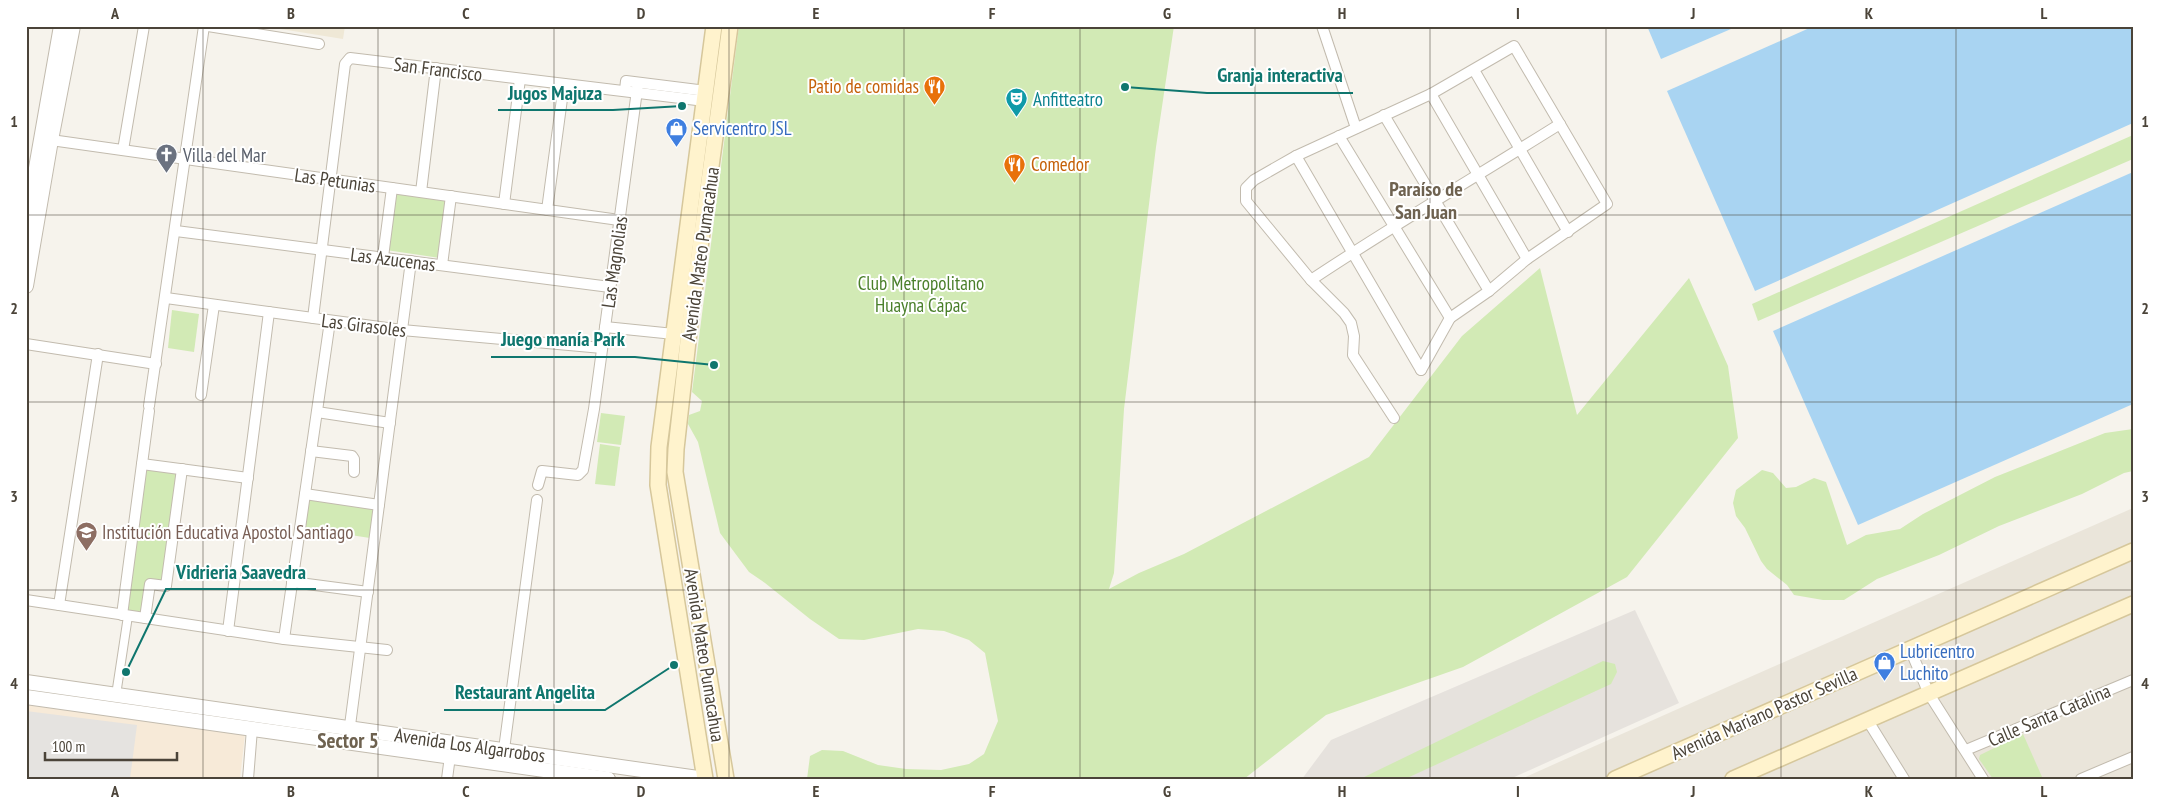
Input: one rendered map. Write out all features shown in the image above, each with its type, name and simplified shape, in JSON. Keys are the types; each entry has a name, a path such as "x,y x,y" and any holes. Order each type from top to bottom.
{"main road":[{"name":"Avenida Mateo Pumacahua","path":"726,779 675,472 691,314 730,26"},
{"name":"Avenida Mateo Pumacahua","path":"705,779 658,485 659,447 714,27"},
{"name":"Avenida Mariano Pastor Sevilla","path":"1615,779 2133,551"},
{"path":"1736,778 2133,604"}],"street":[{"path":"26,225 61,26"},
{"path":"26,286 73,26"},
{"path":"123,150 144,26"},
{"path":"116,694 149,408 204,26"},
{"path":"208,26 318,44"},
{"path":"1322,26 1356,128"},
{"path":"1296,156 1421,370 1450,318 1489,291 1528,259 1608,204 1514,46 1431,94 1296,156 1254,180 1246,188 1246,201 1311,280 1344,313 1351,323 1354,336 1353,355 1394,418"},
{"name":"San Francisco","path":"331,179 345,64 350,58 564,84 637,87 705,96"},
{"path":"421,192 436,68"},
{"path":"1474,70 1568,232"},
{"path":"504,204 520,79"},
{"path":"547,210 564,84"},
{"name":"Las Magnolias","path":"538,485 542,471 578,475 583,470 605,327 637,87"},
{"path":"1431,94 1528,259"},
{"path":"1384,115 1489,291"},
{"path":"1311,280 1394,225 1436,202 1560,124"},
{"path":"1339,136 1450,318"},
{"name":"Las Petunias","path":"51,140 620,220"},
{"path":"314,318 331,179"},
{"path":"383,257 392,188"},
{"path":"442,265 451,196"},
{"name":"Las Azucenas","path":"176,230 610,287"},
{"path":"349,735 411,261"},
{"name":"Las Girasoles","path":"166,298 402,330 602,348"},
{"path":"201,395 214,305"},
{"path":"228,631 269,312"},
{"path":"284,639 330,321"},
{"path":"605,327 674,334"},
{"path":"26,344 156,364"},
{"path":"60,605 98,354"},
{"path":"317,412 390,423"},
{"path":"311,451 352,456 354,459 354,472"},
{"path":"142,464 248,478"},
{"path":"145,618 150,584 166,586 182,469"},
{"path":"305,494 379,504"},
{"path":"503,757 537,500"},
{"path":"292,582 368,592"},
{"path":"26,600 284,639 387,650"},
{"path":"1910,649 1929,694 1983,779"},
{"name":"Calle Santa Catalina","path":"1966,750 2133,680"},
{"name":"Avenida Los Algarrobos","path":"26,682 116,694 349,735 450,756 503,757 608,779"},
{"name":"Avenida Los Algarrobos","path":"26,697 252,729 349,735 503,757 705,779"},
{"path":"1868,721 1904,779"},
{"path":"248,779 252,729"},
{"path":"447,779 450,756"},
{"path":"2081,779 2133,757"}],"shaded area":[{"path":"262,26 345,26 343,39"},
{"path":"2133,508 2133,779 1521,779 1680,708"},
{"path":"1635,610 1679,703 1510,779 1302,779 1331,740"},
{"path":"26,705 245,734 240,779 26,779"},
{"path":"26,711 137,725 130,779 26,779"}],"green space":[{"name":"Club Metropolitano Huayna Cápac","path":"739,26 1174,26 1156,147 1124,409 1114,573 1109,589 1139,573 1184,554 1369,457 1462,336 1540,268 1577,415 1689,278 1728,366 1738,438 1627,577 1463,667 1326,715 1244,779 807,779 810,756 822,750 843,751 878,765 906,769 941,770 969,764 984,754 998,721 985,653 969,640 944,631 918,629 864,640 839,639 749,572 720,533 698,442 688,424 689,415 700,411 702,401 692,392"},
{"path":"2133,135 2133,159 1758,321 1752,304"},
{"path":"394,192 448,200 440,258 386,250"},
{"path":"172,310 199,314 194,352 168,348"},
{"path":"601,413 625,416 621,445 597,442"},
{"path":"2133,429 2133,471 2124,473 2082,494 1999,526 1939,555 1877,579 1844,600 1823,600 1794,595 1787,585 1767,569 1761,561 1745,528 1736,516 1733,503 1736,490 1762,470 1773,473 1786,488 1796,487 1814,478 1826,482 1847,545 1866,535 1900,529 1923,514 1995,477 2105,433"},
{"path":"600,444 620,447 615,486 595,484"},
{"path":"146,469 179,474 164,581 149,579 143,615 125,613"},
{"path":"310,495 375,505 370,538 305,528"},
{"path":"1603,661 1615,664 1617,672 1611,684 1405,779 1360,779"},
{"path":"2023,734 2043,779 1993,779 1979,759 1980,755"}],"water":[{"path":"1647,26 1738,26 1661,59"},
{"path":"1814,26 2133,26 2133,123 1755,291 1667,91"},
{"path":"2133,172 2133,404 1858,525 1773,331"}],"place":[{"name":"Granja interactiva","path":"1125,87"},
{"name":"Patio de comidas","path":"935,105"},
{"name":"Jugos Majuza","path":"682,106"},
{"name":"Anfitteatro","path":"1017,118"},
{"name":"Servicentro JSL","path":"677,147"},
{"name":"Villa del Mar","path":"167,174"},
{"name":"Comedor","path":"1015,183"},
{"name":"Juego manía Park","path":"714,365"},
{"name":"Institución Educativa Apostol Santiago","path":"86,551"},
{"name":"Restaurant Angelita","path":"674,665"},
{"name":"Vidrieria Saavedra","path":"126,672"},
{"name":"Lubricentro Luchito","path":"1884,681"}],"district":[{"name":"Paraíso de San Juan","path":"1426,200"},
{"name":"Sector 5","path":"348,741"}]}
